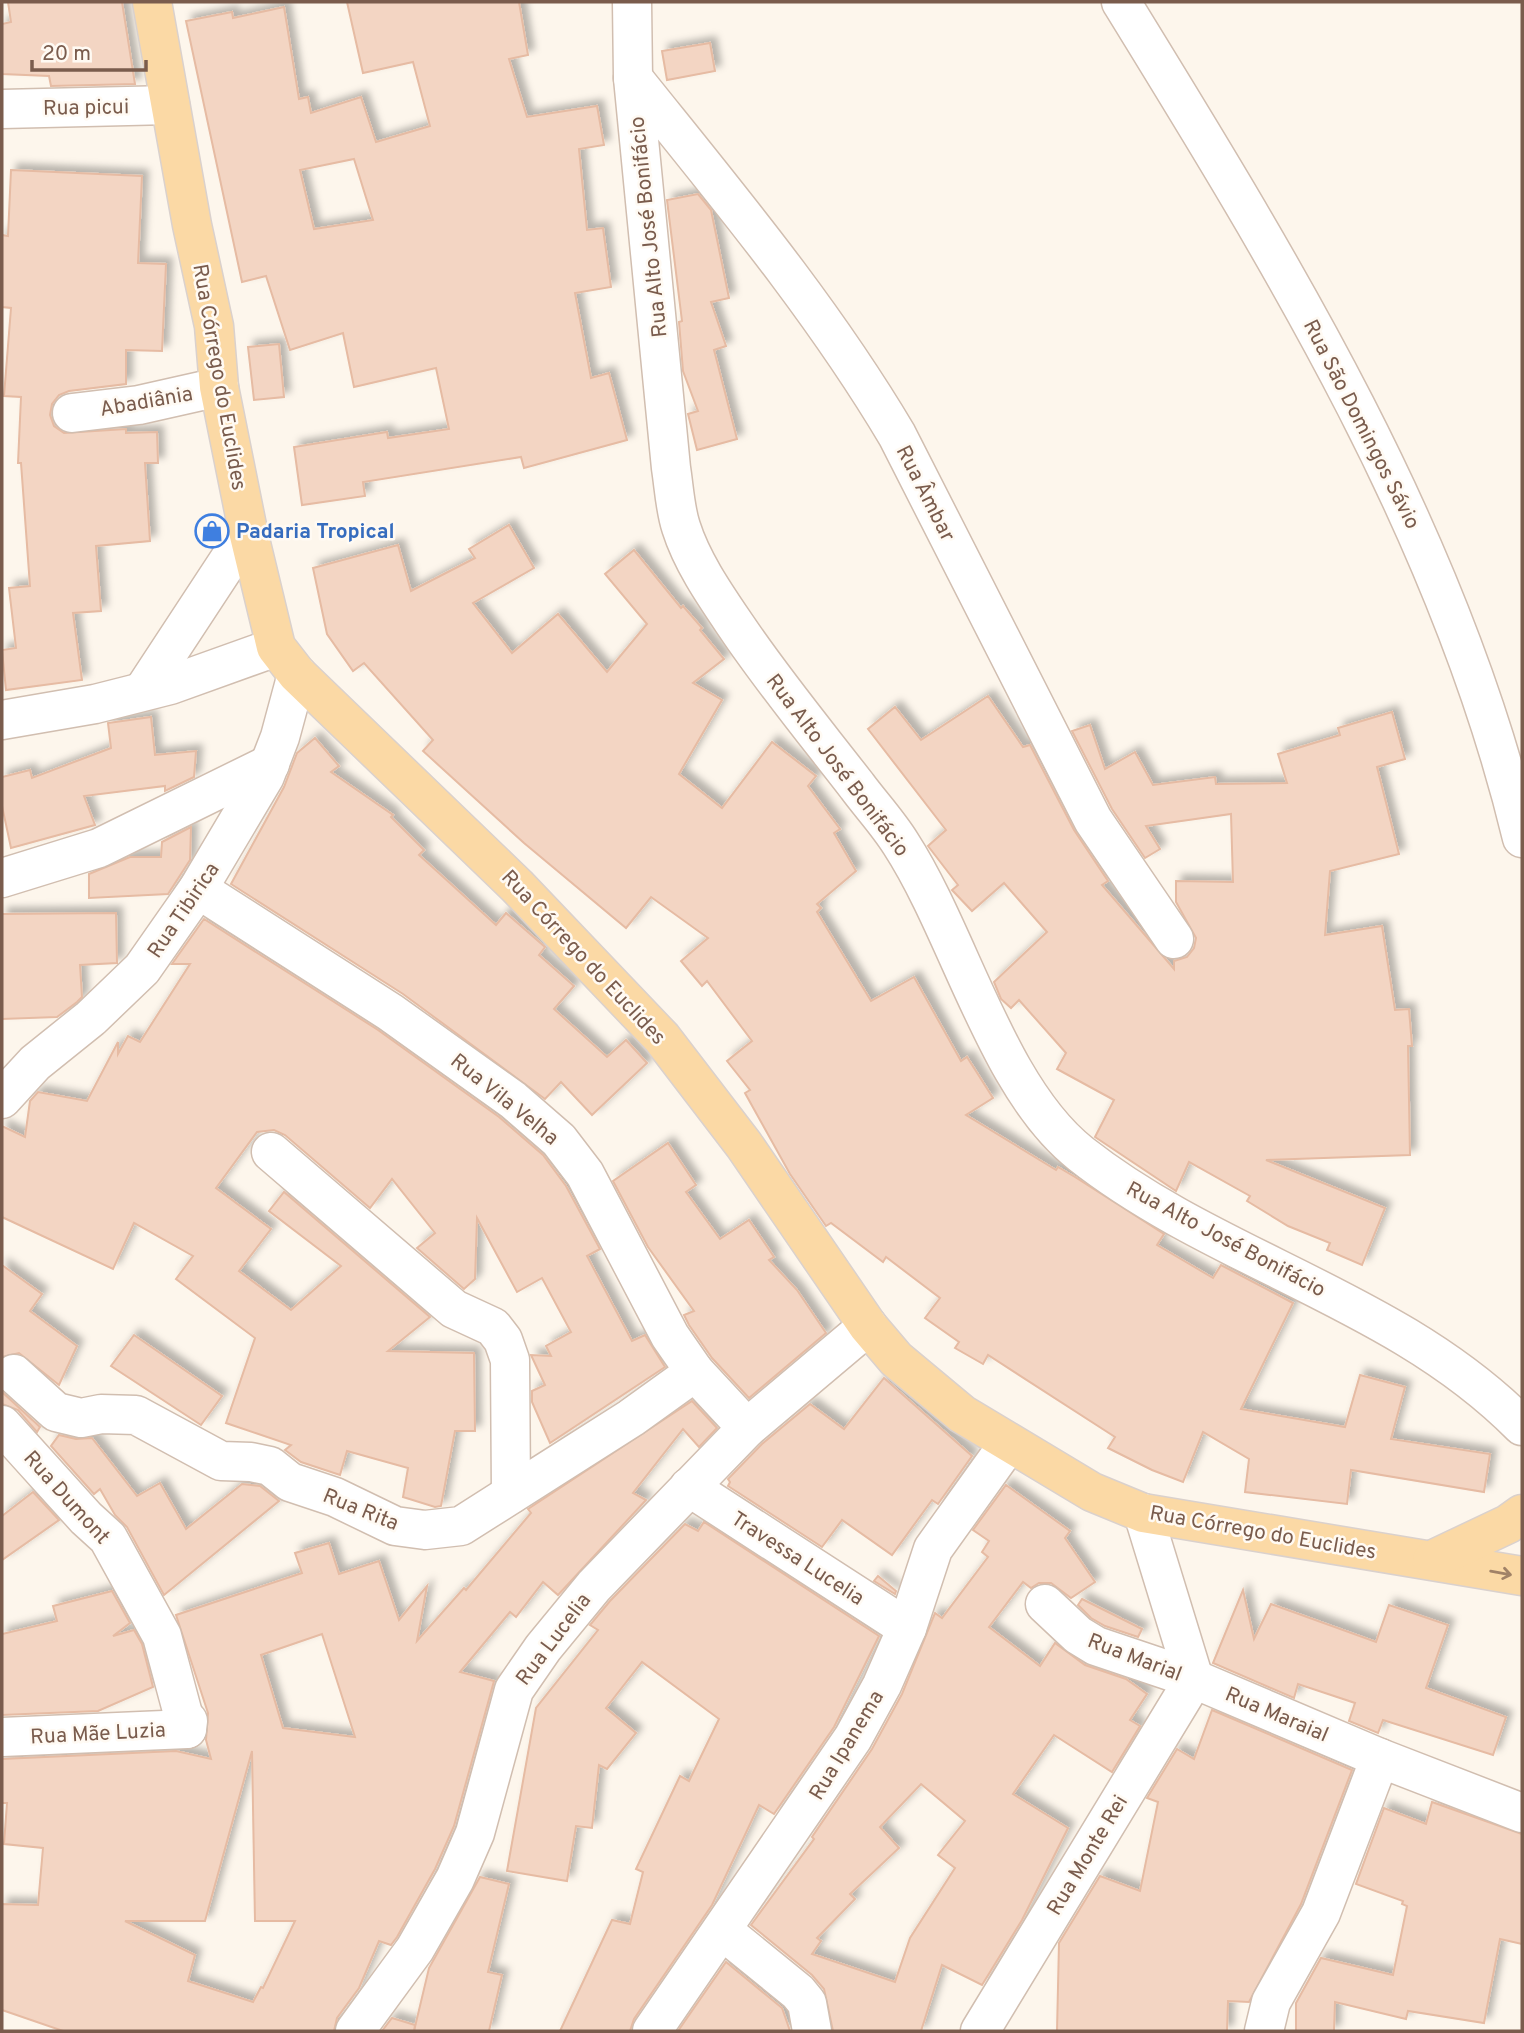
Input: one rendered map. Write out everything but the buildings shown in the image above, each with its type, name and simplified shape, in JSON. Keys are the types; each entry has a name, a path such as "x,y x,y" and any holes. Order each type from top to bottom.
{"main road":[{"name":"Rua Córrego do Euclides","path":"152,2 214,326 219,387 248,531 286,661 517,886 662,1038 744,1145 868,1326 896,1359 962,1415 1092,1492 1143,1513 1522,1576"},
{"path":"1432,1560 1508,1524 1522,1514"}],"street":[{"name":"Rua Alto José Bonifácio","path":"632,2 633,78 671,468 680,526 710,588 754,653 901,843 937,909 1023,1086 1067,1142 1140,1197 1304,1280 1428,1348 1491,1394 1522,1426"},
{"name":"Rua São Domingos Sávio","path":"1121,2 1340,372 1417,532 1474,671 1522,838"},
{"name":"Rua Âmbar","path":"633,78 799,286 873,394 897,435 1093,820 1174,939"},
{"name":"Rua picui","path":"2,109 170,106"},
{"name":"Abadiânia","path":"72,413 139,405 219,387"},
{"path":"143,691 248,531"},
{"path":"2,720 95,704 143,691 286,661"},
{"name":"Rua Tibirica","path":"2,1099 35,1063 91,1018 142,969 198,890 240,822 270,764 286,661"},
{"path":"2,878 99,848 270,764"},
{"name":"Rua Vila Velha","path":"198,890 390,1012 513,1100 559,1140 585,1174 670,1336 695,1372 747,1428"},
{"path":"271,1152 453,1309 493,1327 503,1340 510,1360 511,1494"},
{"name":"Rua Lucelia","path":"355,2031 415,1950 455,1879 475,1833 514,1690 543,1648 594,1586 747,1428 868,1326"},
{"name":"Rua Rita","path":"14,1374 56,1412 81,1418 101,1414 136,1415 221,1461 270,1466 290,1482 335,1497 395,1526 425,1530 461,1526 631,1418 695,1372"},
{"name":"Rua Dumont","path":"2,1425 86,1518 108,1538 162,1636 188,1725"},
{"name":"Rua Ipanema","path":"652,2031 853,1738 882,1685 907,1628 933,1549 1009,1443"},
{"name":"Travessa Lucelia","path":"689,1487 907,1628"},
{"path":"1143,1513 1194,1679"},
{"name":"Rua Marial","path":"1045,1604 1078,1634 1097,1646 1194,1679"},
{"name":"Rua Maraial","path":"1194,1679 1380,1758 1521,1806"},
{"name":"Rua Monte Rei","path":"980,2031 1194,1679"},
{"name":"Rua Mãe Luzia","path":"2,1737 188,1725"},
{"path":"1264,2031 1271,2002 1321,1913 1380,1758"},
{"path":"723,1931 807,2003 812,2031"}],"place":[{"name":"Padaria Tropical","path":"212,531"}]}
